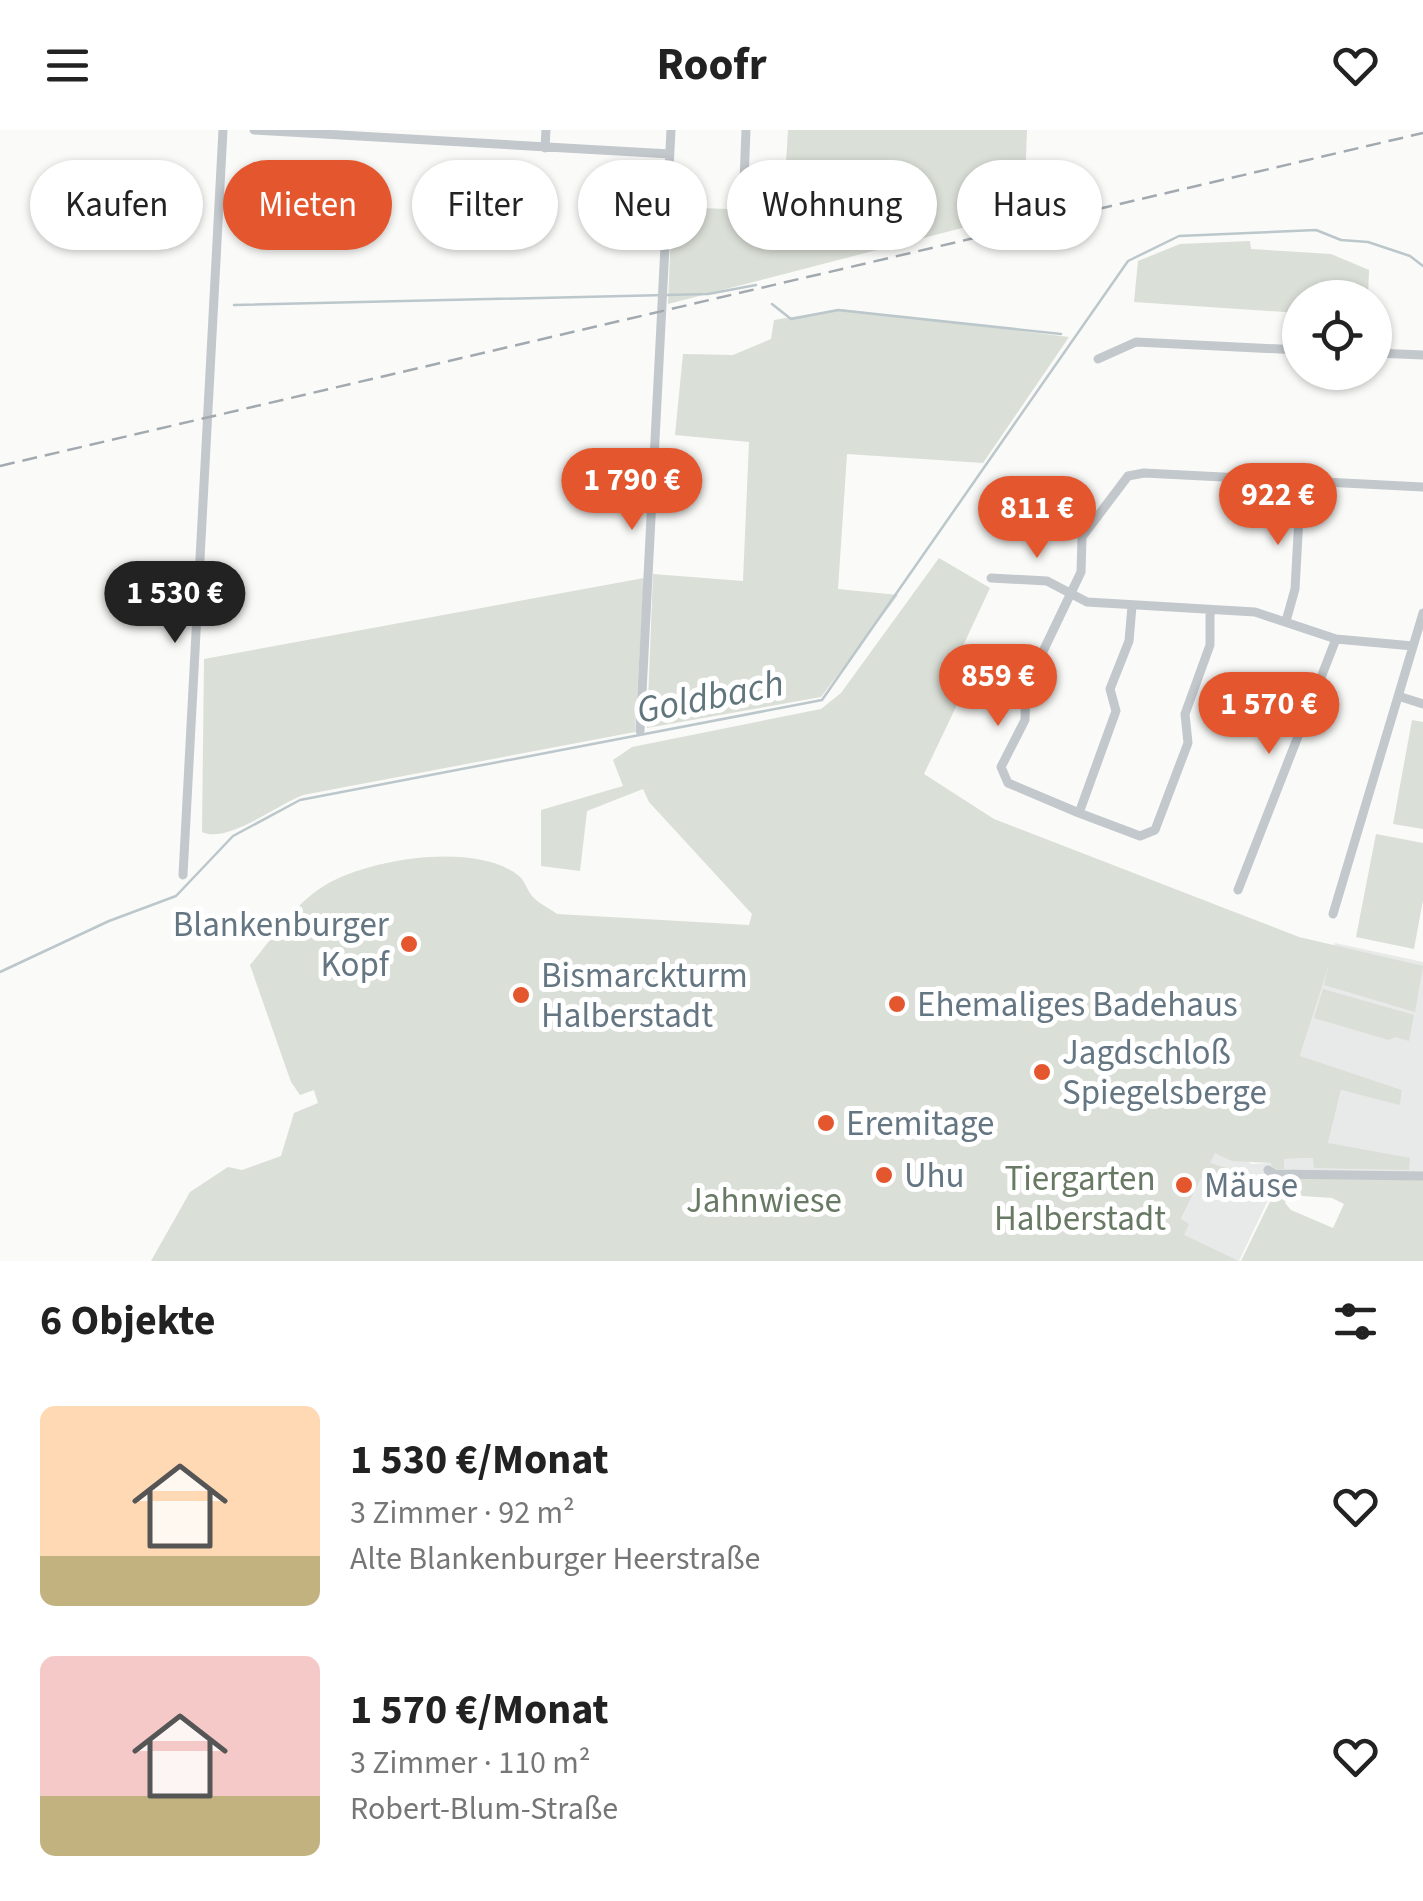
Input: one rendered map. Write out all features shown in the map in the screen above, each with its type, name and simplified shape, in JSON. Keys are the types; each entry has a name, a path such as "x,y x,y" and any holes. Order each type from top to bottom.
{"street":[{"path":"183,875 223,130"},
{"path":"254,130 670,154"},
{"path":"453,143 454,130"},
{"path":"545,148 546,130"},
{"path":"640,731 672,130"},
{"path":"745,160 746,130"},
{"path":"1098,359 1136,342 1282,349"},
{"path":"1392,354 1423,356"},
{"path":"1210,610 1210,644 1185,714 1188,743 1155,830 1140,836 1008,783 1002,767 1025,720 1026,687 1081,572 1082,537 1123,481 1134,473 1423,487"},
{"path":"1286,621 1295,589 1301,481"},
{"path":"992,578 1047,581 1087,602 1255,612 1336,639 1413,646"},
{"path":"1079,814 1116,711 1110,689 1129,641 1132,606"},
{"path":"1333,914 1423,613"},
{"path":"1238,890 1336,639"},
{"path":"1398,696 1423,704"},
{"path":"1268,1170 1274,1174 1423,1176"}],"shaded area":[{"path":"1335,943 1423,962 1423,1180 1276,1183 1239,1261 1184,1236 1181,1220 1206,1169 1180,1097 1251,1164 1272,1163 1273,1170 1284,1169 1283,1159 1314,1158 1315,1168 1343,1168 1376,1155 1328,1143 1341,1090 1400,1104 1402,1090 1300,1057"}],"green space":[{"path":"788,130 1027,130 1026,160 957,160 957,229 937,234 937,160 786,160"},
{"path":"707,208 727,209 727,250 877,250 668,304 670,250 707,250"},
{"path":"1250,241 1251,249 1331,254 1369,270 1369,280 1282,280 1282,312 1134,302 1138,261 1180,244"},
{"path":"841,309 1069,337 983,463 847,454 838,589 898,595 821,697 647,728 653,574 743,581 749,442 675,435 683,354 733,355 771,339 774,320"},
{"path":"939,558 990,588 947,680 964,690 924,774 994,819 1299,937 1423,966 1415,1012 1324,985 1329,964 1300,1056 1402,1090 1400,1105 1341,1090 1328,1143 1410,1158 1409,1170 1314,1168 1313,1158 1284,1159 1284,1169 1273,1170 1271,1163 1232,1161 1215,1153 1210,1163 1248,1175 1244,1181 1206,1169 1181,1219 1189,1224 1184,1235 1239,1261 151,1261 190,1192 228,1167 242,1170 281,1156 294,1113 318,1103 314,1090 300,1095 291,1082 250,965 303,902 324,886 367,868 450,857 500,865 519,876 534,899 557,914 749,925 752,914 649,802 643,789 587,811 580,871 541,866 541,810 623,786 613,760 632,747 821,709 841,693"},
{"path":"644,578 635,732 303,795 238,828 224,833 202,832 204,659"},
{"path":"1412,720 1423,722 1423,829 1393,824"},
{"path":"1376,834 1423,843 1423,900 1414,949 1356,937"},
{"path":"1323,989 1414,1015 1409,1041 1395,1037 1389,1040 1314,1018"},
{"path":"1343,1175 1423,1180 1423,1261 1241,1261 1281,1179","holes":["1288,1195 1332,1198 1344,1204 1333,1228 1291,1210 1285,1203"]}],"waterway":[{"name":"Goldbach","path":"0,972 109,921 176,896 233,836 300,800 822,700 1128,261 1179,236 1316,230 1410,256 1423,266"},
{"path":"234,305 708,294 756,285"},
{"path":"772,304 791,319 838,310 1061,334"}],"railway":[{"path":"0,466 1423,133"}],"place":[{"name":"Blankenburger Kopf","path":"409,944"},
{"name":"Bismarckturm Halberstadt","path":"521,995"},
{"name":"Ehemaliges Badehaus","path":"897,1004"},
{"name":"Jagdschloß Spiegelsberge","path":"1042,1072"},
{"name":"Eremitage","path":"826,1123"},
{"name":"Uhu","path":"884,1175"},
{"name":"Mäuse","path":"1184,1185"}],"park label":[{"name":"Tiergarten Halberstadt","path":"1080,1198"},
{"name":"Jahnwiese","path":"764,1200"}]}
